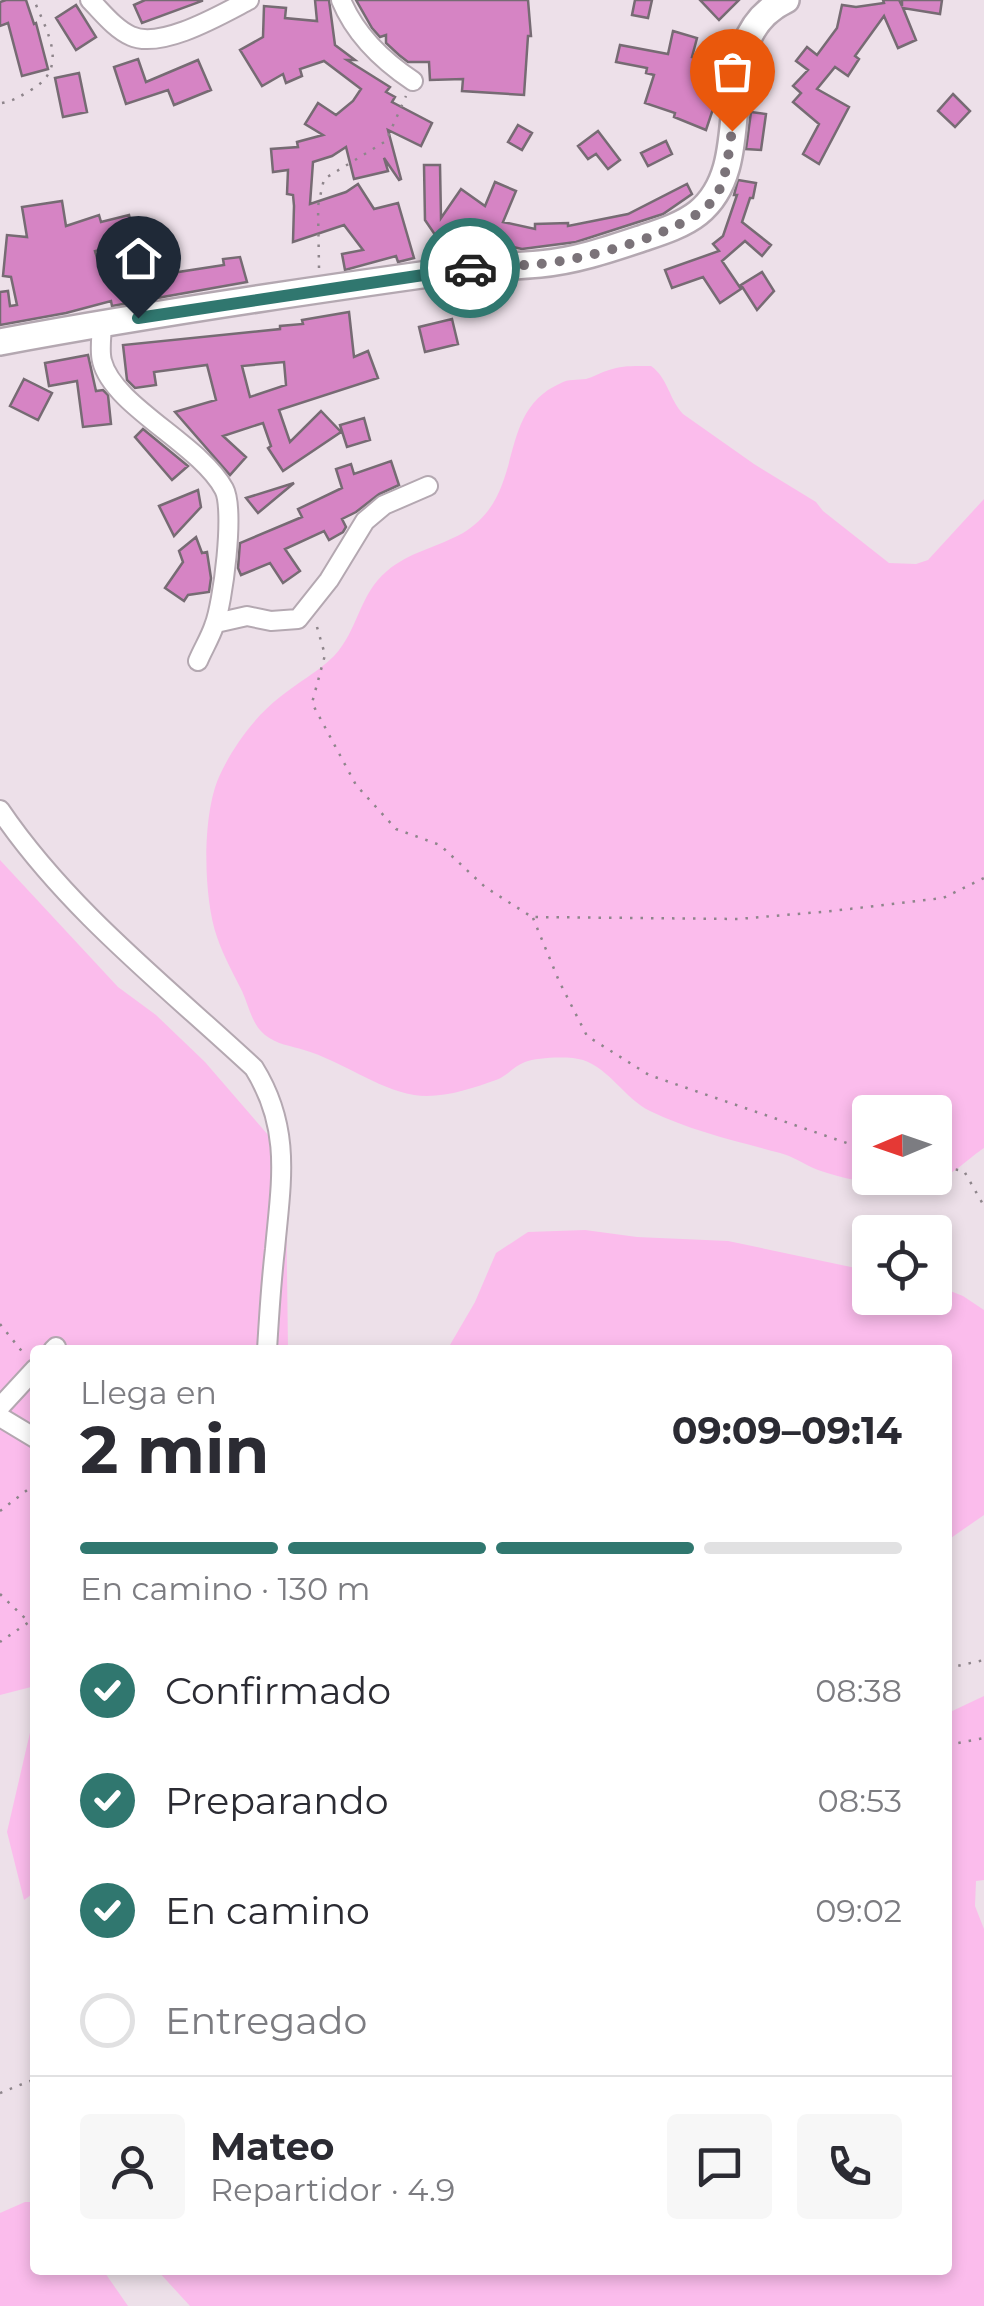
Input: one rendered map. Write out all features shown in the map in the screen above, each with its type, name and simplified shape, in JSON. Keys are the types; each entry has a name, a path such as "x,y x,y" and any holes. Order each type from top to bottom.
{"street":[{"path":"90,0 126,34 150,39 190,28 249,0"},
{"path":"341,0 347,14 387,64 413,81"},
{"path":"0,342 450,270 542,264 600,253 655,234 694,216 715,198 724,175 740,70 752,28 770,8 786,0"},
{"path":"102,323 102,362 112,380 184,444 225,490 230,524 216,623 198,661"},
{"path":"216,623 247,616 271,621 298,619 365,521 384,505 428,486"},
{"path":"0,810 40,862 254,1068 266,1087 276,1112 282,1154 267,1345"},
{"path":"0,1407 30,1374"},
{"path":"0,1416 30,1435"}],"path":[{"path":"2,103 43,83 52,72 50,41 34,0"},
{"path":"319,291 318,206 324,179 386,141 413,81"},
{"path":"311,604 325,654 312,704 356,784 396,829 440,845 485,887 532,917 756,918 942,898 984,878"},
{"path":"532,917 558,982 587,1036 649,1076 852,1145"},
{"path":"952,1169 964,1171 984,1206"},
{"path":"0,1324 23,1352"},
{"path":"0,1511 30,1488"},
{"path":"0,1594 30,1622 0,1642"},
{"path":"952,1667 984,1660"},
{"path":"952,1744 984,1738"},
{"path":"0,2093 30,2082"}],"shaded area":[{"path":"651,366 683,414 816,502 889,563 916,564 928,560 984,499 984,1148 952,1172 952,1095 852,1095 852,1179 650,1111 602,1070 583,1060 531,1060 496,1080 445,1094 400,1092 265,1035 253,1020 219,944 209,900 207,834 213,793 230,755 270,705 334,656 370,590 387,571 463,533 483,516 497,497 526,413 540,396 561,383 619,367"},
{"path":"0,860 118,987 156,1015 205,1062 269,1136 279,1156 286,1190 288,1345 30,1345 30,1687 0,1695"},
{"path":"585,1230 728,1241 852,1267 852,1315 952,1315 952,1292 963,1296 984,1310 984,1515 952,1537 952,1345 450,1345 475,1302 496,1253 528,1232"},
{"path":"984,1696 984,1880 976,1881 975,1906 984,1929 984,2306 190,2306 162,2275 952,2275 952,1711"},
{"path":"30,1733 30,1896 24,1900 7,1832"},
{"path":"30,2202 30,2275 106,2275 128,2306 0,2306 0,2213"}],"building":[{"path":"26,0 48,69 22,76 8,23 0,26 0,2"},
{"path":"145,0 202,1 142,23 134,5"},
{"path":"315,0 329,0 335,45 355,60 347,60 390,87 386,92 395,97 392,102 432,123 421,146 388,130 399,180 384,158 388,171 354,179 346,147 313,162 310,204 358,184 374,209 398,203 414,258 398,262 396,256 345,270 342,254 363,250 344,225 293,242 294,206 293,195 287,194 288,170 273,172 271,149 298,147 297,142 323,135 305,124 318,103 336,115 361,89 324,61 300,69 302,76 286,83 283,74 262,86 240,50 263,37 264,6 286,8 285,18 317,21"},
{"path":"356,0 528,0 531,36 524,95 462,91 463,79 430,80 429,62 408,62 399,55 386,43 386,35 380,37 372,28"},
{"path":"635,0 652,0 648,18 632,15"},
{"path":"700,0 739,0 719,20"},
{"path":"883,0 899,0 902,6 902,0 942,0 940,14 903,8 916,40 898,48 884,16 855,56 859,59 848,76 835,67 817,89 849,107 819,164 803,154 819,124 793,102 801,93 793,86 808,70 796,61 807,47 817,55 837,28 842,5 856,7 884,3"},
{"path":"76,5 96,37 76,50 56,18"},
{"path":"673,31 697,38 692,57 723,64 706,130 645,103 654,75 646,73 647,68 616,62 620,45 668,54"},
{"path":"138,59 146,82 198,60 211,90 174,105 168,90 126,104 114,67"},
{"path":"79,73 87,112 63,117 55,78"},
{"path":"953,94 970,111 955,127 938,111"},
{"path":"751,112 766,114 761,150 746,149"},
{"path":"518,125 532,133 522,150 508,142"},
{"path":"598,131 620,160 608,169 596,154 588,159 578,146"},
{"path":"666,141 672,154 648,166 641,153"},
{"path":"424,165 440,165 441,218 461,189 485,206 495,182 516,191 503,222 535,229 535,224 568,226 628,214 687,184 692,194 663,214 576,242 522,249 495,243 492,251 467,241 456,251 442,236 442,245 425,220"},
{"path":"738,180 756,183 742,222 771,245 762,256 745,241 722,261 741,289 720,303 703,277 672,288 665,270 719,251 713,244 723,236"},
{"path":"62,201 66,226 99,215 101,222 129,215 136,244 141,243 143,249 166,240 178,272 224,265 223,259 240,257 247,282 112,306 111,301 0,325 0,292 8,291 10,306 17,305 11,277 3,276 7,235 27,237 22,207","holes":["120,244 127,270 102,275 95,251"]},
{"path":"762,272 774,291 757,310 741,285"},
{"path":"349,312 354,357 368,351 378,378 279,410 290,442 321,411 341,432 283,471 268,448 271,446 263,423 223,436 246,457 230,475 175,412 216,400 207,365 154,372 156,385 135,388 127,380 123,345 280,329 303,324 302,320","holes":["284,362 286,385 250,397 242,366"]},
{"path":"452,319 458,344 425,352 419,327"},
{"path":"88,355 96,391 103,390 108,395 111,424 83,427 77,381 49,386 45,363"},
{"path":"24,379 52,393 38,420 10,406"},
{"path":"364,418 370,440 347,447 340,425"},
{"path":"143,429 188,466 172,480 135,437"},
{"path":"391,461 399,485 342,519 346,527 343,532 329,540 324,531 285,549 300,571 283,583 270,563 241,575 240,543 302,517 298,509 342,488 336,469 351,464 354,474"},
{"path":"294,483 258,513 246,498"},
{"path":"198,490 201,507 174,536 159,506"},
{"path":"196,537 202,553 207,552 209,592 188,595 184,601 165,588 183,562 179,551"}],"way so far":[{"path":"470,268 542,264 600,253 694,216 715,198 724,175 732,131"}],"route":[{"path":"138,318 470,268"}]}
